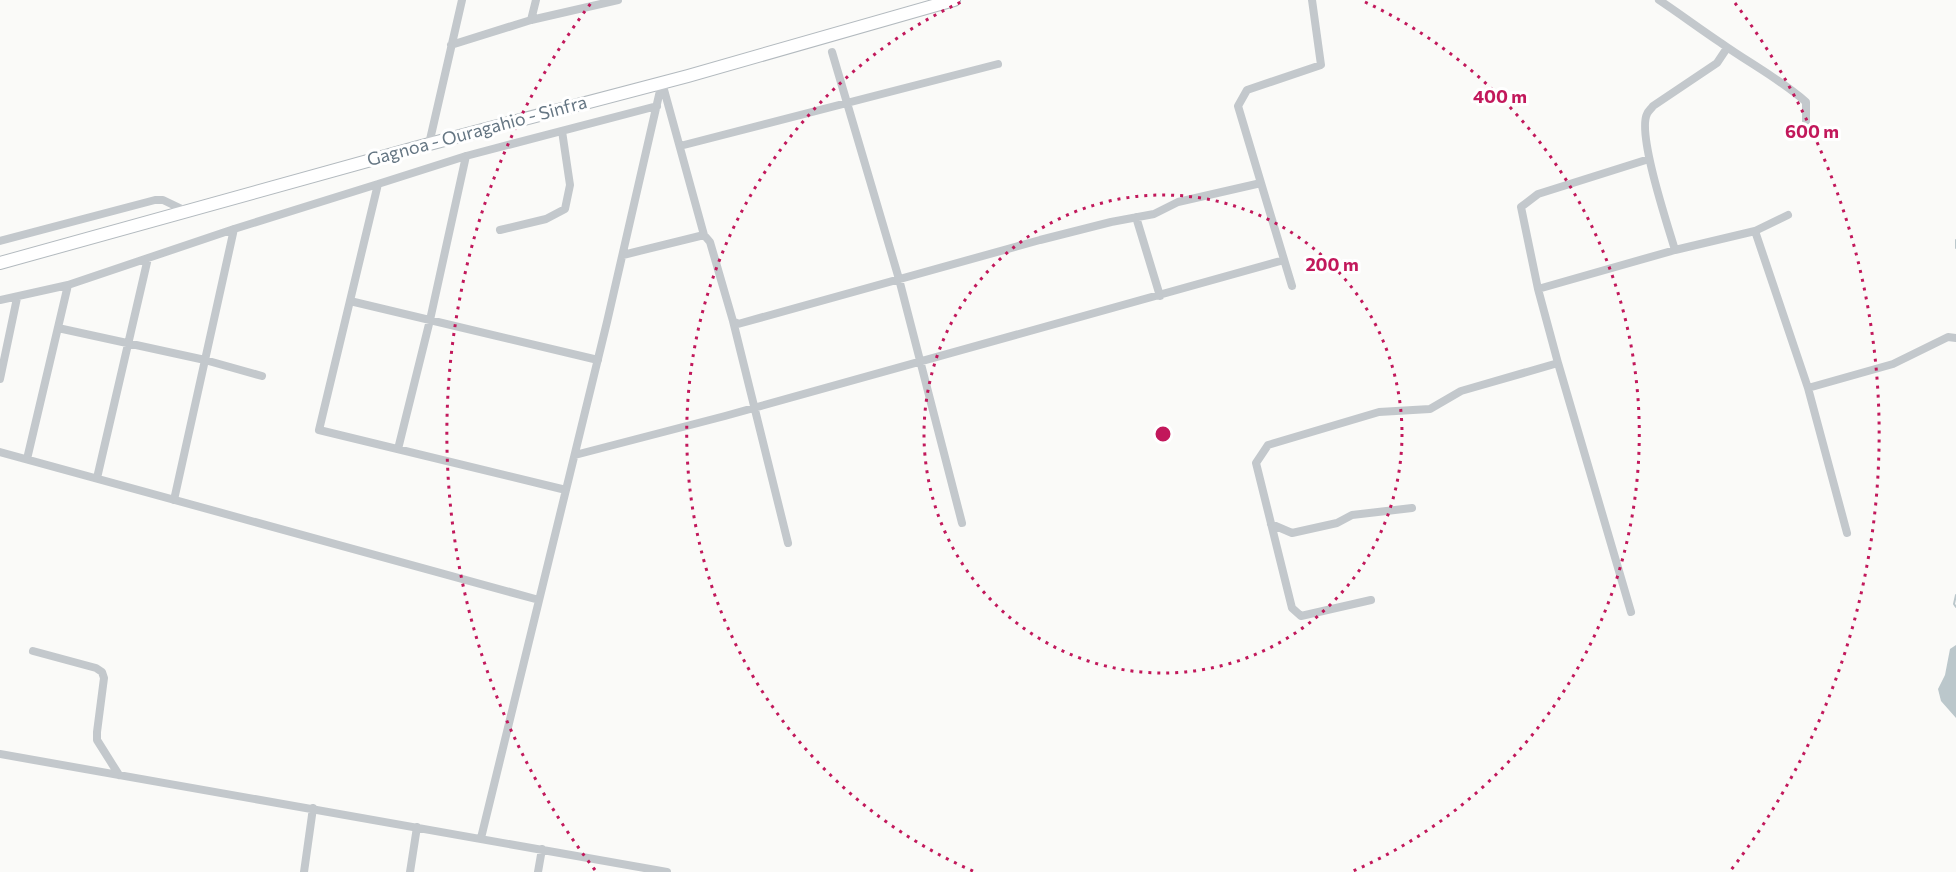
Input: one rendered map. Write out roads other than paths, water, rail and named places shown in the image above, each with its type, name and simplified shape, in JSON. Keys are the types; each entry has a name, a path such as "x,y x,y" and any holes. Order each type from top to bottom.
{"main road":[{"name":"Gagnoa - Ouragahio - Sinfra","path":"0,263 954,0"}],"street":[{"path":"429,144 462,0"},
{"path":"531,20 536,0"},
{"path":"451,45 531,20 618,0"},
{"path":"1292,286 1238,101 1247,90 1321,65 1312,0"},
{"path":"1659,0 1727,48 1786,85 1806,102 1806,121"},
{"path":"1675,250 1649,159 1646,114 1653,106 1717,63 1727,48"},
{"path":"832,52 899,279 962,523"},
{"path":"680,146 998,64"},
{"path":"481,838 598,360 662,82"},
{"path":"662,82 704,236 710,242 733,321 788,543"},
{"path":"0,300 18,298 68,285 234,229 466,156 657,106"},
{"path":"500,230 546,219 565,209 570,185 562,131"},
{"path":"398,449 430,320 466,156"},
{"path":"1632,612 1558,363 1538,289 1521,207 1538,194 1649,159"},
{"path":"733,321 738,324 1040,240 1154,214 1178,202 1261,183"},
{"path":"378,184 319,430 566,490"},
{"path":"0,241 155,200 162,200 186,211"},
{"path":"1538,289 1675,250 1755,231 1788,215"},
{"path":"1136,217 1160,296"},
{"path":"174,500 234,229"},
{"path":"1755,231 1808,388 1847,533"},
{"path":"622,255 704,236"},
{"path":"97,478 148,258"},
{"path":"575,455 754,408 1284,260"},
{"path":"27,459 68,285"},
{"path":"0,379 18,298"},
{"path":"350,301 598,360"},
{"path":"58,328 205,360 262,376"},
{"path":"1808,388 1893,364 1948,337 1956,338"},
{"path":"1371,600 1301,616 1292,608 1256,462 1268,445 1379,412 1430,409 1461,391 1558,363"},
{"path":"0,452 539,600"},
{"path":"1271,524 1292,533 1337,523 1352,515 1412,508"},
{"path":"33,651 96,668 102,672 104,678 98,740 119,775"},
{"path":"0,754 667,872"},
{"path":"304,872 313,808"},
{"path":"410,872 417,827"},
{"path":"538,872 542,849"}],"waterway":[{"path":"1956,240 1956,248"},
{"path":"1956,595 1954,604 1956,607"}]}
